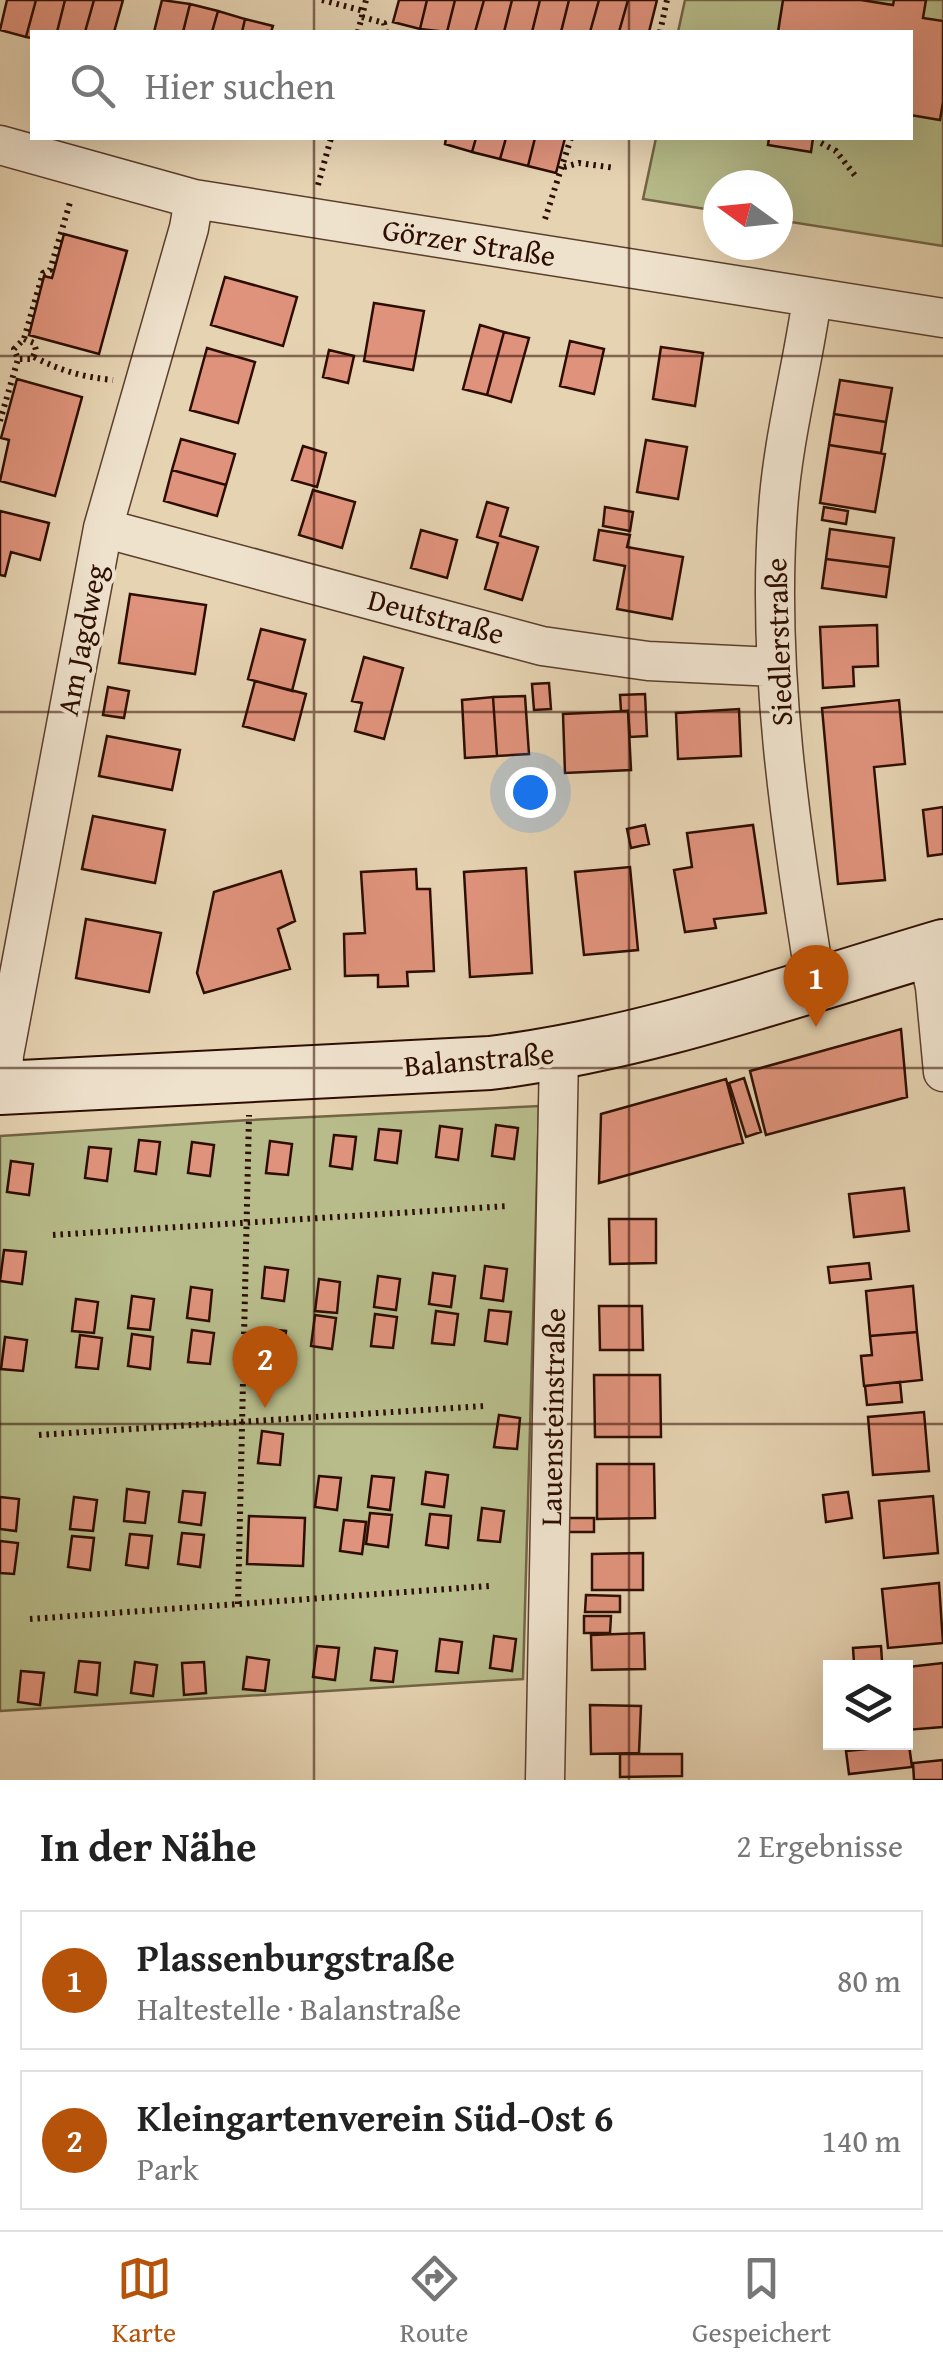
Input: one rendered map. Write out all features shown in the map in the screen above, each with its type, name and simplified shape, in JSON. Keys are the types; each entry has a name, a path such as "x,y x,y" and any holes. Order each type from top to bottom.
{"street":[{"name":"Görzer Straße","path":"0,144 194,199 943,318"},
{"name":"Am Jagdweg","path":"1,1088 4,1055 104,528 194,199"},
{"name":"Siedlerstraße","path":"812,299 778,505 774,566 776,667 792,835 816,986"},
{"name":"Deutstraße","path":"104,528 542,646 648,661 776,667"},
{"name":"Balanstraße","path":"1,1088 453,1065 558,1054 816,986 935,948"},
{"path":"935,948 943,1072"},
{"name":"Lauensteinstraße","path":"545,1780 558,1054"}],"path":[{"path":"322,0 384,23 386,30"},
{"path":"359,30 366,0"},
{"path":"660,30 668,0"},
{"path":"309,217 329,140"},
{"path":"544,219 570,140"},
{"path":"821,143 836,151 857,178"},
{"path":"563,167 579,163 614,168"},
{"path":"0,421 18,359 14,348 24,339 72,198"},
{"path":"24,339 34,343 34,356"},
{"path":"34,356 59,370 84,377 144,386"},
{"path":"18,359 25,362 34,356"},
{"path":"238,1604 249,1120"},
{"path":"53,1236 508,1206"},
{"path":"39,1435 484,1406"},
{"path":"30,1619 489,1586"}],"green space":[{"path":"685,0 943,0 943,246 793,222 793,170 703,170 703,209 643,199 656,140 913,140 913,30 678,30"},
{"path":"539,1106 523,1679 0,1711 0,1136"}],"building":[{"path":"7,0 36,0 26,37 0,30"},
{"path":"36,0 65,0 58,30 30,30 30,38 26,37"},
{"path":"65,0 94,0 86,30 58,30"},
{"path":"94,0 123,0 115,30 86,30"},
{"path":"162,0 190,4 184,30 154,30"},
{"path":"399,0 427,0 420,29 393,22"},
{"path":"427,0 455,0 448,30 420,29"},
{"path":"455,0 484,0 476,30 448,30"},
{"path":"484,0 512,0 504,30 476,30"},
{"path":"512,0 540,0 532,30 504,30"},
{"path":"540,0 569,0 562,30 532,30"},
{"path":"569,0 599,0 591,30 562,30"},
{"path":"599,0 628,0 620,30 591,30"},
{"path":"628,0 657,0 650,30 620,30"},
{"path":"783,0 861,0 893,5 894,0 926,0 923,18 943,21 940,120 913,116 913,30 778,30"},
{"path":"190,4 218,11 213,30 184,30"},
{"path":"218,11 245,19 242,30 213,30"},
{"path":"245,19 273,26 272,30 242,30"},
{"path":"446,140 475,140 472,152 445,144"},
{"path":"475,140 505,140 500,159 472,152"},
{"path":"505,140 534,140 528,166 500,159"},
{"path":"534,140 564,140 556,173 528,166"},
{"path":"769,140 813,140 811,152 768,145"},
{"path":"64,234 127,251 99,354 29,335 44,276 52,278"},
{"path":"225,277 297,297 283,346 211,325"},
{"path":"374,303 424,311 413,370 364,361"},
{"path":"480,325 504,332 487,395 463,389"},
{"path":"504,332 529,338 511,402 487,395"},
{"path":"570,341 604,349 594,394 560,386"},
{"path":"661,347 703,353 695,406 653,399"},
{"path":"207,348 255,362 238,423 190,410"},
{"path":"329,350 354,356 348,383 323,377"},
{"path":"17,379 82,397 55,496 0,481 9,440 1,438"},
{"path":"840,380 892,388 886,422 834,414"},
{"path":"834,414 886,422 881,453 829,445"},
{"path":"181,439 235,454 226,485 172,470"},
{"path":"646,440 687,447 678,499 637,492"},
{"path":"829,445 885,454 875,512 820,503"},
{"path":"303,446 326,453 317,487 292,480"},
{"path":"172,470 226,485 217,516 164,501"},
{"path":"313,490 355,502 342,548 299,535"},
{"path":"487,502 508,508 500,536 538,547 522,600 485,589 498,543 477,537"},
{"path":"605,507 633,512 630,531 603,526"},
{"path":"824,507 848,511 846,524 822,520"},
{"path":"0,511 49,523 40,560 11,552 5,576 0,575"},
{"path":"830,529 894,538 890,567 826,559"},
{"path":"421,530 457,540 447,578 411,568"},
{"path":"599,530 630,535 627,547 683,557 672,619 617,609 625,566 594,560"},
{"path":"826,559 890,567 886,597 822,588"},
{"path":"130,594 206,605 195,674 119,663"},
{"path":"877,625 878,666 853,667 854,686 823,688 820,627"},
{"path":"261,629 305,640 292,691 248,679"},
{"path":"364,657 403,668 384,739 355,731 362,703 352,701"},
{"path":"255,681 306,694 294,740 243,726"},
{"path":"549,683 551,709 534,710 532,684"},
{"path":"108,687 129,691 124,718 103,715"},
{"path":"645,694 647,736 630,737 628,711 621,711 620,695"},
{"path":"525,696 529,754 497,756 493,697"},
{"path":"493,697 497,756 465,758 462,700"},
{"path":"899,700 905,764 874,767 885,880 838,884 822,708"},
{"path":"739,709 741,756 678,759 676,713"},
{"path":"628,711 631,770 565,773 563,714"},
{"path":"107,736 180,750 172,790 99,776"},
{"path":"943,807 943,854 928,856 923,810"},
{"path":"93,816 165,830 155,883 82,869"},
{"path":"645,825 649,844 631,848 627,829"},
{"path":"753,825 766,913 714,919 716,928 685,932 674,870 692,867 687,833"},
{"path":"630,867 638,950 584,955 575,872"},
{"path":"526,868 532,973 470,977 464,872"},
{"path":"416,869 417,889 430,889 434,971 407,972 408,986 378,987 378,975 345,976 344,934 365,933 361,872"},
{"path":"281,871 295,921 278,929 290,969 204,993 197,973 214,892"},
{"path":"86,919 161,933 149,992 76,978"},
{"path":"901,1029 907,1097 766,1135 750,1071"},
{"path":"744,1078 761,1132 746,1137 729,1083"},
{"path":"726,1079 743,1143 599,1183 601,1114"},
{"path":"496,1125 518,1128 514,1159 492,1156"},
{"path":"440,1126 462,1129 458,1160 436,1157"},
{"path":"379,1129 401,1131 397,1163 375,1160"},
{"path":"334,1135 356,1137 352,1169 330,1166"},
{"path":"139,1140 160,1142 156,1174 135,1171"},
{"path":"270,1141 292,1144 288,1175 266,1173"},
{"path":"192,1142 214,1145 210,1176 188,1173"},
{"path":"89,1147 111,1149 107,1181 85,1178"},
{"path":"11,1161 33,1164 29,1195 7,1192"},
{"path":"904,1188 909,1231 854,1237 849,1194"},
{"path":"609,1219 656,1219 656,1263 610,1264"},
{"path":"4,1250 26,1252 22,1284 0,1281"},
{"path":"869,1263 871,1279 830,1283 828,1267"},
{"path":"485,1266 507,1269 503,1301 481,1298"},
{"path":"265,1267 288,1270 284,1301 262,1298"},
{"path":"433,1273 455,1276 451,1307 429,1304"},
{"path":"378,1276 400,1279 396,1310 374,1307"},
{"path":"319,1279 340,1282 337,1313 315,1311"},
{"path":"913,1286 917,1332 870,1336 866,1291"},
{"path":"191,1287 212,1290 209,1321 187,1318"},
{"path":"132,1296 154,1299 150,1330 128,1328"},
{"path":"76,1299 98,1302 94,1333 72,1331"},
{"path":"599,1306 642,1306 643,1350 600,1350"},
{"path":"489,1310 511,1312 507,1344 485,1341"},
{"path":"436,1311 458,1314 454,1345 432,1343"},
{"path":"375,1314 397,1317 393,1348 371,1346"},
{"path":"315,1315 336,1318 332,1349 311,1346"},
{"path":"265,1329 286,1331 283,1363 261,1360"},
{"path":"192,1330 214,1333 210,1364 188,1362"},
{"path":"917,1332 922,1380 864,1386 861,1356 872,1355 870,1336"},
{"path":"132,1334 153,1337 150,1369 128,1366"},
{"path":"80,1335 102,1338 98,1369 76,1367"},
{"path":"5,1337 27,1340 23,1371 1,1369"},
{"path":"594,1375 660,1375 661,1437 595,1437"},
{"path":"900,1382 902,1402 867,1405 865,1386"},
{"path":"924,1412 929,1471 873,1475 868,1417"},
{"path":"499,1415 520,1418 517,1449 494,1447"},
{"path":"262,1431 283,1434 280,1465 258,1463"},
{"path":"597,1464 654,1464 655,1518 597,1519"},
{"path":"426,1472 448,1475 444,1507 422,1504"},
{"path":"319,1476 341,1478 337,1510 315,1507"},
{"path":"372,1476 394,1478 390,1510 368,1507"},
{"path":"127,1489 149,1492 145,1523 124,1521"},
{"path":"183,1491 205,1493 201,1525 179,1522"},
{"path":"848,1492 852,1518 826,1522 823,1495"},
{"path":"933,1496 938,1553 884,1558 879,1501"},
{"path":"0,1497 19,1499 16,1531 0,1529"},
{"path":"74,1497 97,1500 93,1531 70,1529"},
{"path":"482,1508 504,1511 500,1542 478,1540"},
{"path":"370,1513 392,1515 388,1547 366,1544"},
{"path":"430,1514 451,1516 448,1548 426,1545"},
{"path":"249,1516 305,1518 303,1566 247,1564"},
{"path":"567,1518 594,1518 594,1532 567,1532"},
{"path":"344,1520 366,1522 362,1554 340,1551"},
{"path":"182,1533 204,1535 200,1567 178,1564"},
{"path":"130,1534 152,1536 148,1568 126,1565"},
{"path":"72,1536 94,1538 90,1570 68,1567"},
{"path":"0,1541 18,1543 14,1574 0,1573"},
{"path":"643,1553 643,1590 592,1590 592,1554"},
{"path":"939,1583 943,1643 888,1648 882,1589"},
{"path":"586,1595 620,1596 620,1612 585,1612"},
{"path":"584,1616 611,1616 610,1633 584,1633"},
{"path":"644,1633 645,1669 592,1670 591,1635"},
{"path":"494,1636 516,1639 512,1671 490,1668"},
{"path":"440,1639 462,1642 458,1673 436,1671"},
{"path":"317,1646 339,1648 335,1680 313,1677"},
{"path":"881,1646 882,1660 854,1660 853,1648"},
{"path":"375,1648 397,1651 393,1682 371,1680"},
{"path":"247,1657 269,1660 265,1691 243,1689"},
{"path":"79,1661 100,1663 97,1695 75,1692"},
{"path":"135,1662 157,1665 153,1696 131,1693"},
{"path":"204,1662 206,1693 184,1695 182,1663"},
{"path":"943,1663 943,1727 913,1729 913,1666"},
{"path":"21,1671 44,1673 40,1705 18,1702"},
{"path":"590,1705 641,1706 639,1753 591,1754"},
{"path":"910,1750 912,1767 849,1774 846,1751"},
{"path":"620,1754 682,1754 682,1776 620,1777"},
{"path":"943,1760 943,1780 914,1780 913,1763"}],"place":[{"name":"Plassenburgstraße","path":"816,1027"},
{"name":"Kleingartenverein Süd-Ost 6","path":"265,1408"}]}
